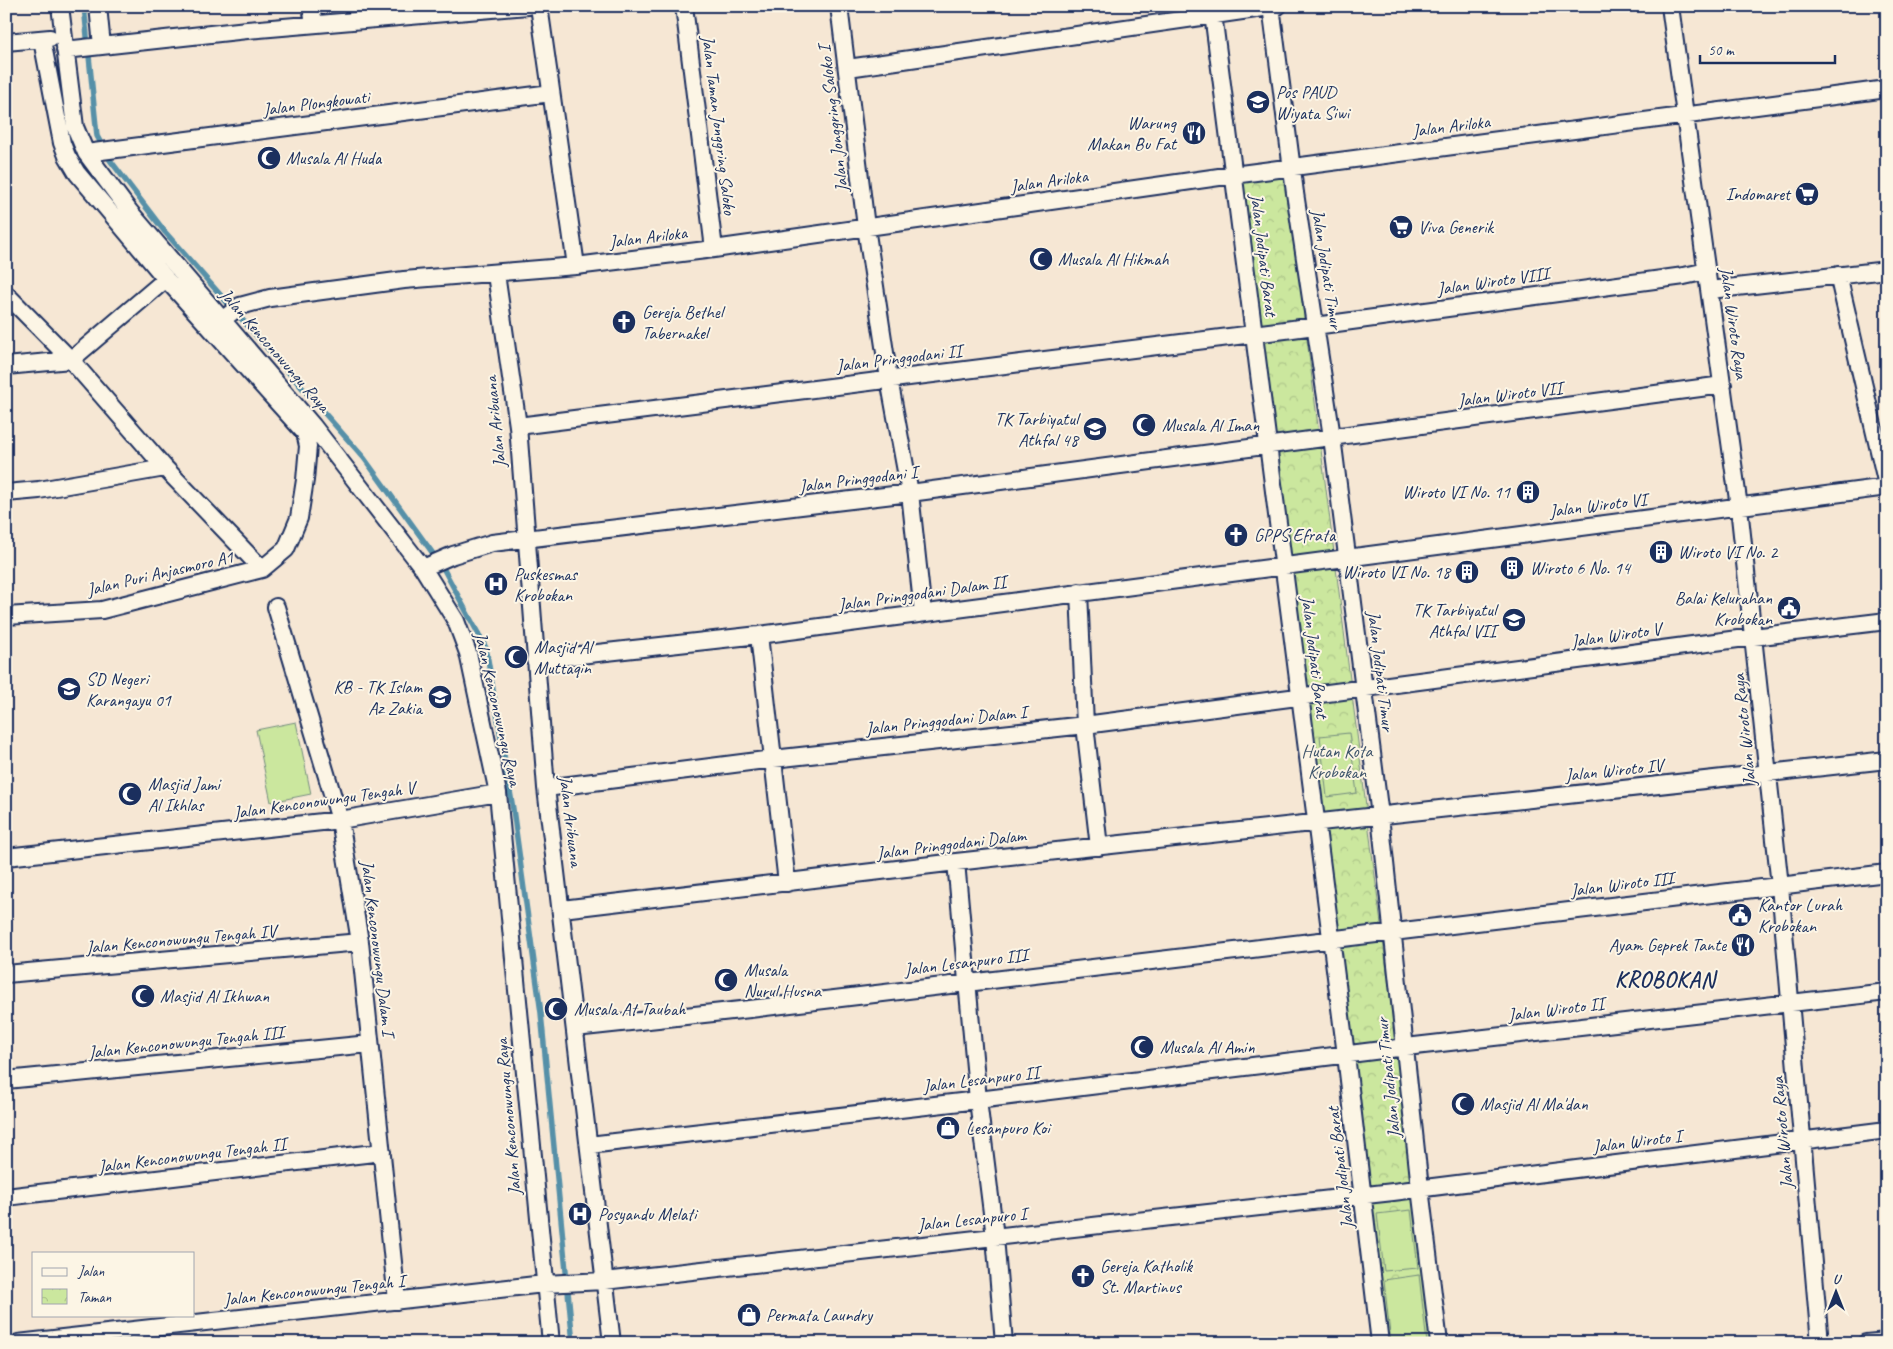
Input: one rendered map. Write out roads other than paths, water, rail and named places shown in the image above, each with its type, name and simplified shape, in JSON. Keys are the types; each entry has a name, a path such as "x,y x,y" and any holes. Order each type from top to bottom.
{"street":[{"name":"Jalan Kenconowungu Raya","path":"60,6 76,127 88,153 130,212 230,314 314,426 426,566 456,621 468,653 498,793 549,1284 551,1343"},
{"path":"98,6 101,46"},
{"path":"311,6 314,24"},
{"path":"6,42 42,40 65,45 101,46 314,24 384,12 528,6"},
{"path":"539,6 576,266"},
{"name":"Jalan Taman Jonggring Saloko","path":"684,6 714,249"},
{"name":"Jalan Jonggring Saloko I","path":"839,6 866,227 889,379 910,493 923,614"},
{"name":"Jalan Wiroto Raya","path":"1670,6 1740,507 1780,886 1820,1343"},
{"path":"848,68 1213,11 1242,11 1273,7"},
{"name":"Jalan Jodipati Timur","path":"1273,7 1291,167 1317,326 1347,558 1357,689 1380,816 1420,1188 1439,1343"},
{"name":"Jalan Jodipati Barat","path":"1213,11 1346,1055 1380,1343"},
{"path":"6,294 71,360 165,468 262,569 286,549 299,518 308,446 305,433 166,279 77,173 66,156 62,143 42,40"},
{"name":"Jalan Ariloka","path":"230,314 270,298 404,280 576,266 714,249 1291,167 1887,89"},
{"name":"Jalan Plongkowati","path":"88,153 551,93"},
{"path":"1710,290 1887,270"},
{"name":"Jalan Wiroto VIII","path":"1284,330 1707,271"},
{"name":"Jalan Aribuana","path":"496,274 518,426 546,788 562,909 612,1343"},
{"path":"1838,276 1887,486"},
{"path":"6,366 71,360 166,279"},
{"name":"Jalan Pringgodani II","path":"518,426 1284,330"},
{"name":"Jalan Wiroto VII","path":"1302,441 1723,385"},
{"name":"Jalan Pringgodani I","path":"426,566 453,555 492,544 526,539 910,493 1302,441"},
{"path":"6,493 39,490 165,468"},
{"name":"Jalan Wiroto VI","path":"1314,562 1887,486"},
{"name":"Jalan Pringgodani Dalam II","path":"535,660 759,635 1314,562"},
{"name":"Jalan Puri Anjasmoro A1","path":"6,616 102,610 262,569"},
{"path":"1079,592 1085,725 1099,847"},
{"name":"Jalan Kenconowungu Dalam I","path":"276,608 340,820 360,942 369,1044 397,1301"},
{"name":"Jalan Wiroto V","path":"1357,689 1887,621"},
{"path":"759,635 787,883"},
{"name":"Jalan Pringgodani Dalam I","path":"546,788 772,759 1085,725 1357,689"},
{"name":"Jalan Wiroto IV","path":"1345,820 1887,760"},
{"name":"Jalan Kenconowungu Tengah V","path":"6,857 340,820 498,793"},
{"name":"Jalan Pringgodani Dalam","path":"562,909 956,862 1345,820"},
{"path":"956,862 978,1100 995,1237 1004,1343"},
{"name":"Jalan Wiroto III","path":"1361,935 1887,873"},
{"name":"Jalan Lesanpuro III","path":"575,1028 760,1008 1361,935"},
{"name":"Jalan Kenconowungu Tengah IV","path":"6,974 360,942"},
{"name":"Jalan Wiroto II","path":"1378,1051 1887,992"},
{"name":"Jalan Kenconowungu Tengah III","path":"6,1080 369,1044"},
{"name":"Jalan Lesanpuro II","path":"589,1145 1378,1051"},
{"name":"Jalan Wiroto I","path":"1393,1192 1887,1130"},
{"name":"Jalan Kenconowungu Tengah II","path":"6,1197 382,1152"},
{"name":"Jalan Lesanpuro I","path":"549,1284 604,1281 1393,1192"},
{"name":"Jalan Kenconowungu Tengah I","path":"18,1343 549,1284"},
{"path":"1866,1343 1887,1341"}],"waterway":[{"path":"84,6 97,136 110,160 165,232 364,458 442,566 486,648 513,809 541,1013 573,1343"}],"place":[{"name":"Pos PAUD Wiyata Siwi","path":"1258,102"},
{"name":"Warung Makan Bu Fat","path":"1194,133"},
{"name":"Musala Al Huda","path":"269,158"},
{"name":"Indomaret","path":"1807,194"},
{"name":"Viva Generik","path":"1401,227"},
{"name":"Musala Al Hikmah","path":"1041,259"},
{"name":"Gereja Bethel Tabernakel","path":"624,322"},
{"name":"Musala Al Iman","path":"1144,425"},
{"name":"TK Tarbiyatul Athfal 48","path":"1095,429"},
{"name":"Wiroto VI No. 11","path":"1528,492"},
{"name":"GPPS Efrata","path":"1236,535"},
{"name":"Wiroto VI No. 2","path":"1661,552"},
{"name":"Wiroto 6 No. 14","path":"1512,568"},
{"name":"Wiroto VI No. 18","path":"1467,572"},
{"name":"Puskesmas Krobokan","path":"496,584"},
{"name":"Balai Kelurahan Krobokan","path":"1789,608"},
{"name":"TK Tarbiyatul Athfal VII","path":"1514,620"},
{"name":"Masjid Al Muttaqin","path":"516,657"},
{"name":"SD Negeri Karangayu 01","path":"69,689"},
{"name":"KB - TK Islam Az Zakia","path":"440,697"},
{"name":"Masjid Jami Al Ikhlas","path":"130,794"},
{"name":"Kantor Lurah Krobokan","path":"1740,915"},
{"name":"Ayam Geprek Tante","path":"1743,945"},
{"name":"Musala Nurul Husna","path":"726,980"},
{"name":"Masjid Al Ikhwan","path":"143,996"},
{"name":"Musala At Taubah","path":"556,1009"},
{"name":"Musala Al Amin","path":"1142,1047"},
{"name":"Masjid Al Ma'dan","path":"1463,1104"},
{"name":"Lesanpuro Koi","path":"948,1128"},
{"name":"Posyandu Melati","path":"580,1214"},
{"name":"Gereja Katholik St. Martinus","path":"1083,1276"},
{"name":"Permata Laundry","path":"749,1315"}],"district":[{"name":"KROBOKAN","path":"1665,979"}],"park label":[{"name":"Hutan Kota Krobokan","path":"1337,761"}]}
